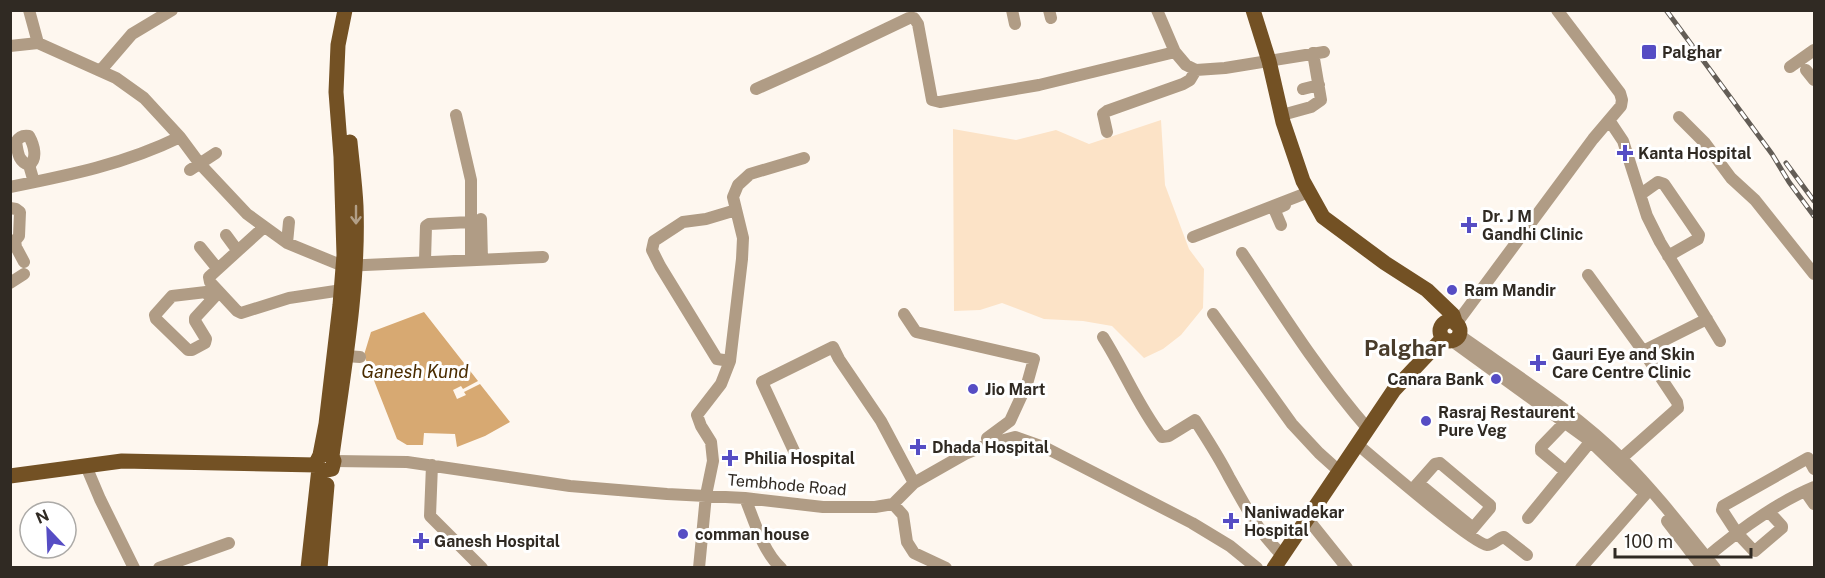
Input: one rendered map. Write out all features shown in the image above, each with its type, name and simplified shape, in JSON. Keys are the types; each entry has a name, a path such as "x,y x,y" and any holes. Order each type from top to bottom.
{"main road":[{"path":"320,567 325,463 342,290 349,265 344,255 341,157 336,92 338,45 345,10"},
{"path":"308,567 325,463 352,356 349,265 356,205 346,99 346,63 354,10"},
{"path":"1253,10 1303,181 1323,217 1385,263 1427,290 1453,315 1453,334 1394,390 1278,561"},
{"path":"10,476 122,461 325,463"}],"street":[{"path":"29,10 38,43"},
{"path":"101,70 132,34 172,10"},
{"path":"1012,10 1015,24"},
{"path":"1157,10 1175,52 1186,65 1196,70 1209,70 1318,52 1319,85 1322,96 1311,107 1282,115"},
{"path":"1557,10 1620,93 1622,106 1586,148 1453,334 1534,387 1568,419 1593,438 1648,492 1703,563 1715,567"},
{"path":"756,89 909,18 914,18 918,24 932,100 940,102 1039,85 1175,52"},
{"path":"10,46 38,43 116,78 144,98 180,137 195,167 247,214 287,243 349,265 543,256"},
{"path":"1790,67 1815,50"},
{"path":"1107,132 1103,114 1107,111 1183,84 1190,80 1196,70"},
{"path":"1806,70 1815,80"},
{"path":"1303,88 1319,85"},
{"path":"456,115 471,180 476,220 477,259"},
{"path":"1679,117 1705,143 1731,178 1771,218 1815,274"},
{"path":"1609,120 1623,141 1647,216 1668,256 1720,341"},
{"path":"10,187 77,174 122,162 155,150 180,137"},
{"path":"195,167 216,153"},
{"path":"699,567 706,495 713,461 711,442 697,415 721,384 730,361 735,334 743,238 734,197 738,185 750,174 804,158"},
{"path":"29,165 34,182"},
{"path":"1641,194 1658,182 1664,184 1699,235 1698,239 1668,256"},
{"path":"1281,225 1276,209 1310,193"},
{"path":"1193,237 1310,193"},
{"path":"10,208 20,212 19,236 13,241 24,268 10,283"},
{"path":"730,361 717,359 652,250 654,242 683,222 706,219 736,210"},
{"path":"425,261 426,226 476,220"},
{"path":"287,243 289,222"},
{"path":"215,296 209,277 264,227"},
{"path":"226,235 237,250"},
{"path":"200,247 217,268"},
{"path":"1242,253 1345,402 1368,429"},
{"path":"1588,275 1643,351 1677,402 1678,408 1618,461"},
{"path":"215,296 195,318 206,339 204,343 192,350 188,350 156,319 155,315 169,297 206,292 215,296 241,313 290,298 342,290"},
{"path":"904,314 916,332 1034,359 1027,384 1010,421 987,438 989,444"},
{"path":"1213,314 1292,424 1339,471"},
{"path":"1643,351 1707,319"},
{"path":"1103,337 1116,356 1136,398 1162,437 1169,436 1195,420 1213,446 1251,517 1278,561"},
{"path":"794,451 762,382 833,347 882,421 914,483"},
{"path":"1565,471 1541,451 1540,447 1568,419"},
{"path":"946,567 914,553 907,543 903,515 893,504 914,483 965,454 1015,437 1046,448 1192,523 1230,546 1257,567"},
{"path":"1528,518 1593,438"},
{"path":"1357,444 1471,531 1485,545 1504,537 1527,555"},
{"path":"1815,448 1812,451 1815,457"},
{"path":"1769,512 1782,528 1753,550 1722,510 1723,506 1808,458 1815,469"},
{"name":"Tembhode Road","path":"325,463 396,462 432,465 570,486 745,498 823,507 875,507 893,504"},
{"path":"1415,487 1436,464 1440,463 1490,505 1471,531"},
{"path":"432,465 430,516 482,567"},
{"path":"86,466 134,567"},
{"path":"1703,563 1737,532 1810,489 1815,504"},
{"path":"1581,567 1648,492"},
{"path":"745,498 766,546 781,567"},
{"path":"1307,518 1347,567"},
{"path":"159,567 228,543"}],"shaded area":[{"path":"1161,120 1165,185 1189,249 1204,269 1203,308 1181,335 1163,349 1144,358 1112,326 1083,321 1044,319 1002,303 980,310 954,311 953,129 1016,140 1056,130 1089,144"}],"water":[{"name":"Ganesh Kund","path":"424,312 478,381 463,389 461,386 453,390 457,399 466,395 464,392 480,384 510,422 485,436 457,447 455,434 424,433 423,445 407,445 397,439 364,355 371,332"}],"railway":[{"path":"1666,10 1772,154 1814,216"},
{"path":"1786,163 1814,201"}],"place":[{"name":"Palghar","path":"1649,52"},
{"name":"Kanta Hospital","path":"1625,153"},
{"name":"Dr. J M Gandhi Clinic","path":"1469,225"},
{"name":"Ram Mandir","path":"1452,290"},
{"name":"Gauri Eye and Skin Care Centre Clinic","path":"1538,363"},
{"name":"Canara Bank","path":"1496,379"},
{"name":"Jio Mart","path":"973,389"},
{"name":"Rasraj Restaurent Pure Veg","path":"1426,421"},
{"name":"Dhada Hospital","path":"918,447"},
{"name":"Philia Hospital","path":"730,458"},
{"name":"Naniwadekar Hospital","path":"1231,521"},
{"name":"comman house","path":"683,534"},
{"name":"Ganesh Hospital","path":"421,541"}],"district":[{"name":"Palghar","path":"1405,348"}]}
